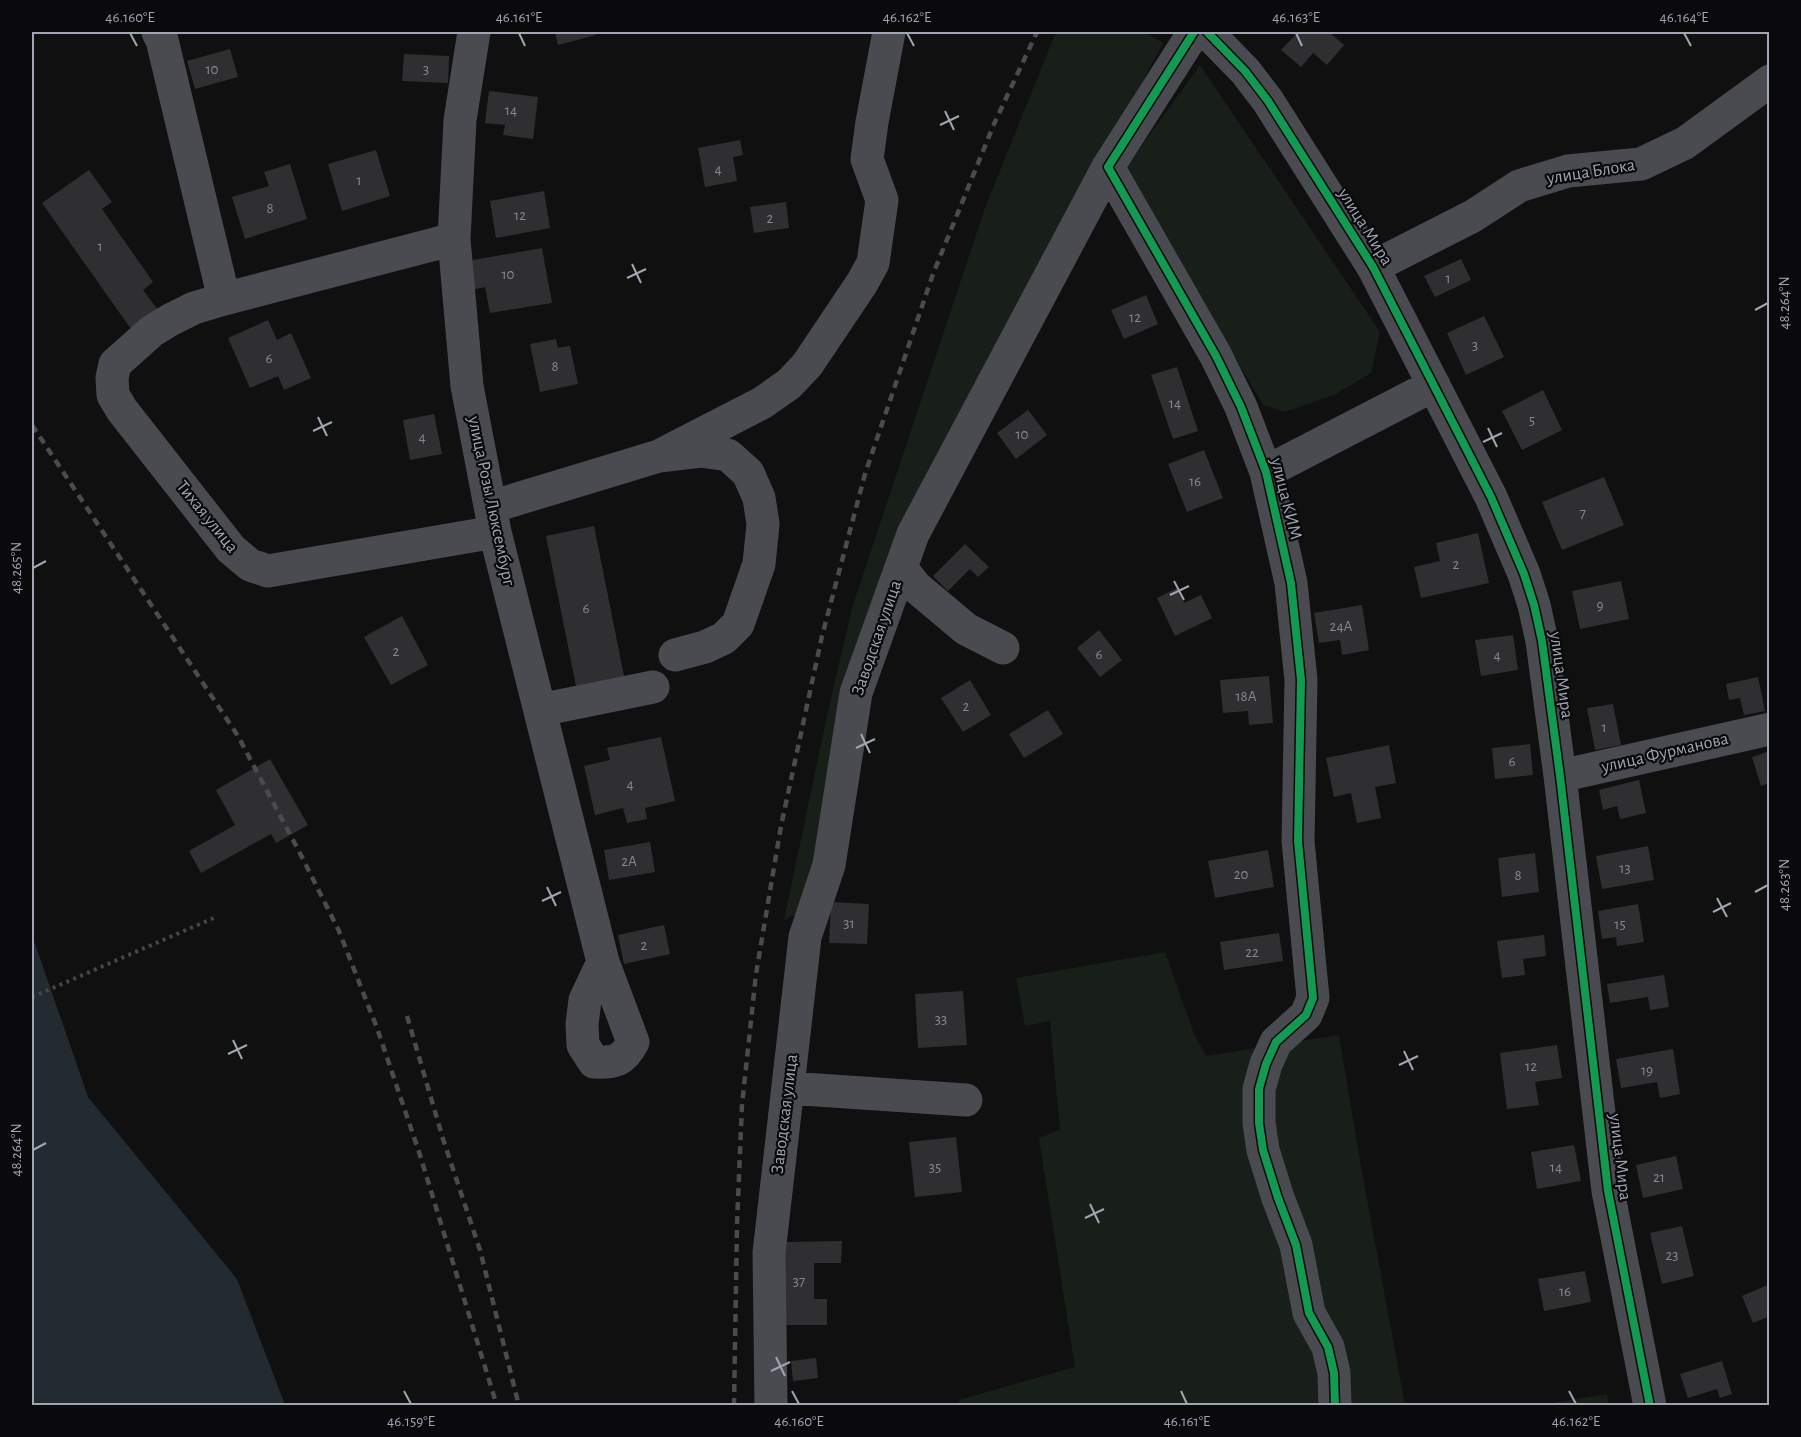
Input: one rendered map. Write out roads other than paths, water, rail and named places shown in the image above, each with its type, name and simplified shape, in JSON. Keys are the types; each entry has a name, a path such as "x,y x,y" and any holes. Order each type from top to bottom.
{"street":[{"path":"158,32 162,40 224,299"},
{"name":"улица Розы Люксембург","path":"474,32 460,120 454,239 467,386 493,520 603,962"},
{"path":"659,456 762,403 789,384 807,365 873,263 882,200 867,159 889,32"},
{"path":"1108,167 1213,35"},
{"name":"улица Мира","path":"1213,35 1268,101 1373,267 1491,497 1524,574 1534,605 1542,641 1560,776 1608,1191 1650,1406"},
{"name":"улица Блока","path":"1373,267 1473,216 1519,186 1568,171 1641,164 1685,143 1770,81"},
{"name":"улица КИМ","path":"1108,167 1216,356 1241,407 1266,472 1290,583 1301,680 1298,841 1313,998 1306,1015 1276,1042 1266,1064 1258,1089 1258,1123 1263,1150 1296,1245 1309,1313 1328,1347 1334,1373 1335,1406"},
{"name":"Заводская улица","path":"771,1406 769,1253 805,937 829,865 856,693 913,534 1108,167"},
{"name":"Тихая улица","path":"454,239 194,308 152,331 115,364 112,378 113,395 122,410 231,549 250,565 268,571 493,520 659,456"},
{"path":"1266,472 1434,385"},
{"path":"659,456 701,451 728,455 748,473 759,498 763,524 759,564 738,624 724,638 705,647 675,656"},
{"path":"901,568 916,587 966,629 1003,648"},
{"path":"540,710 653,687"},
{"name":"улица Фурманова","path":"1560,776 1770,729"},
{"path":"788,1088 966,1100"}],"railway":[{"path":"734,1406 737,1224 742,1105 756,974 781,826 822,636 865,474 933,274 994,124 1037,32"},
{"path":"32,425 238,736 339,931 377,1028 419,1152 497,1406"},
{"path":"407,1016 443,1139 480,1250 519,1406"}]}
